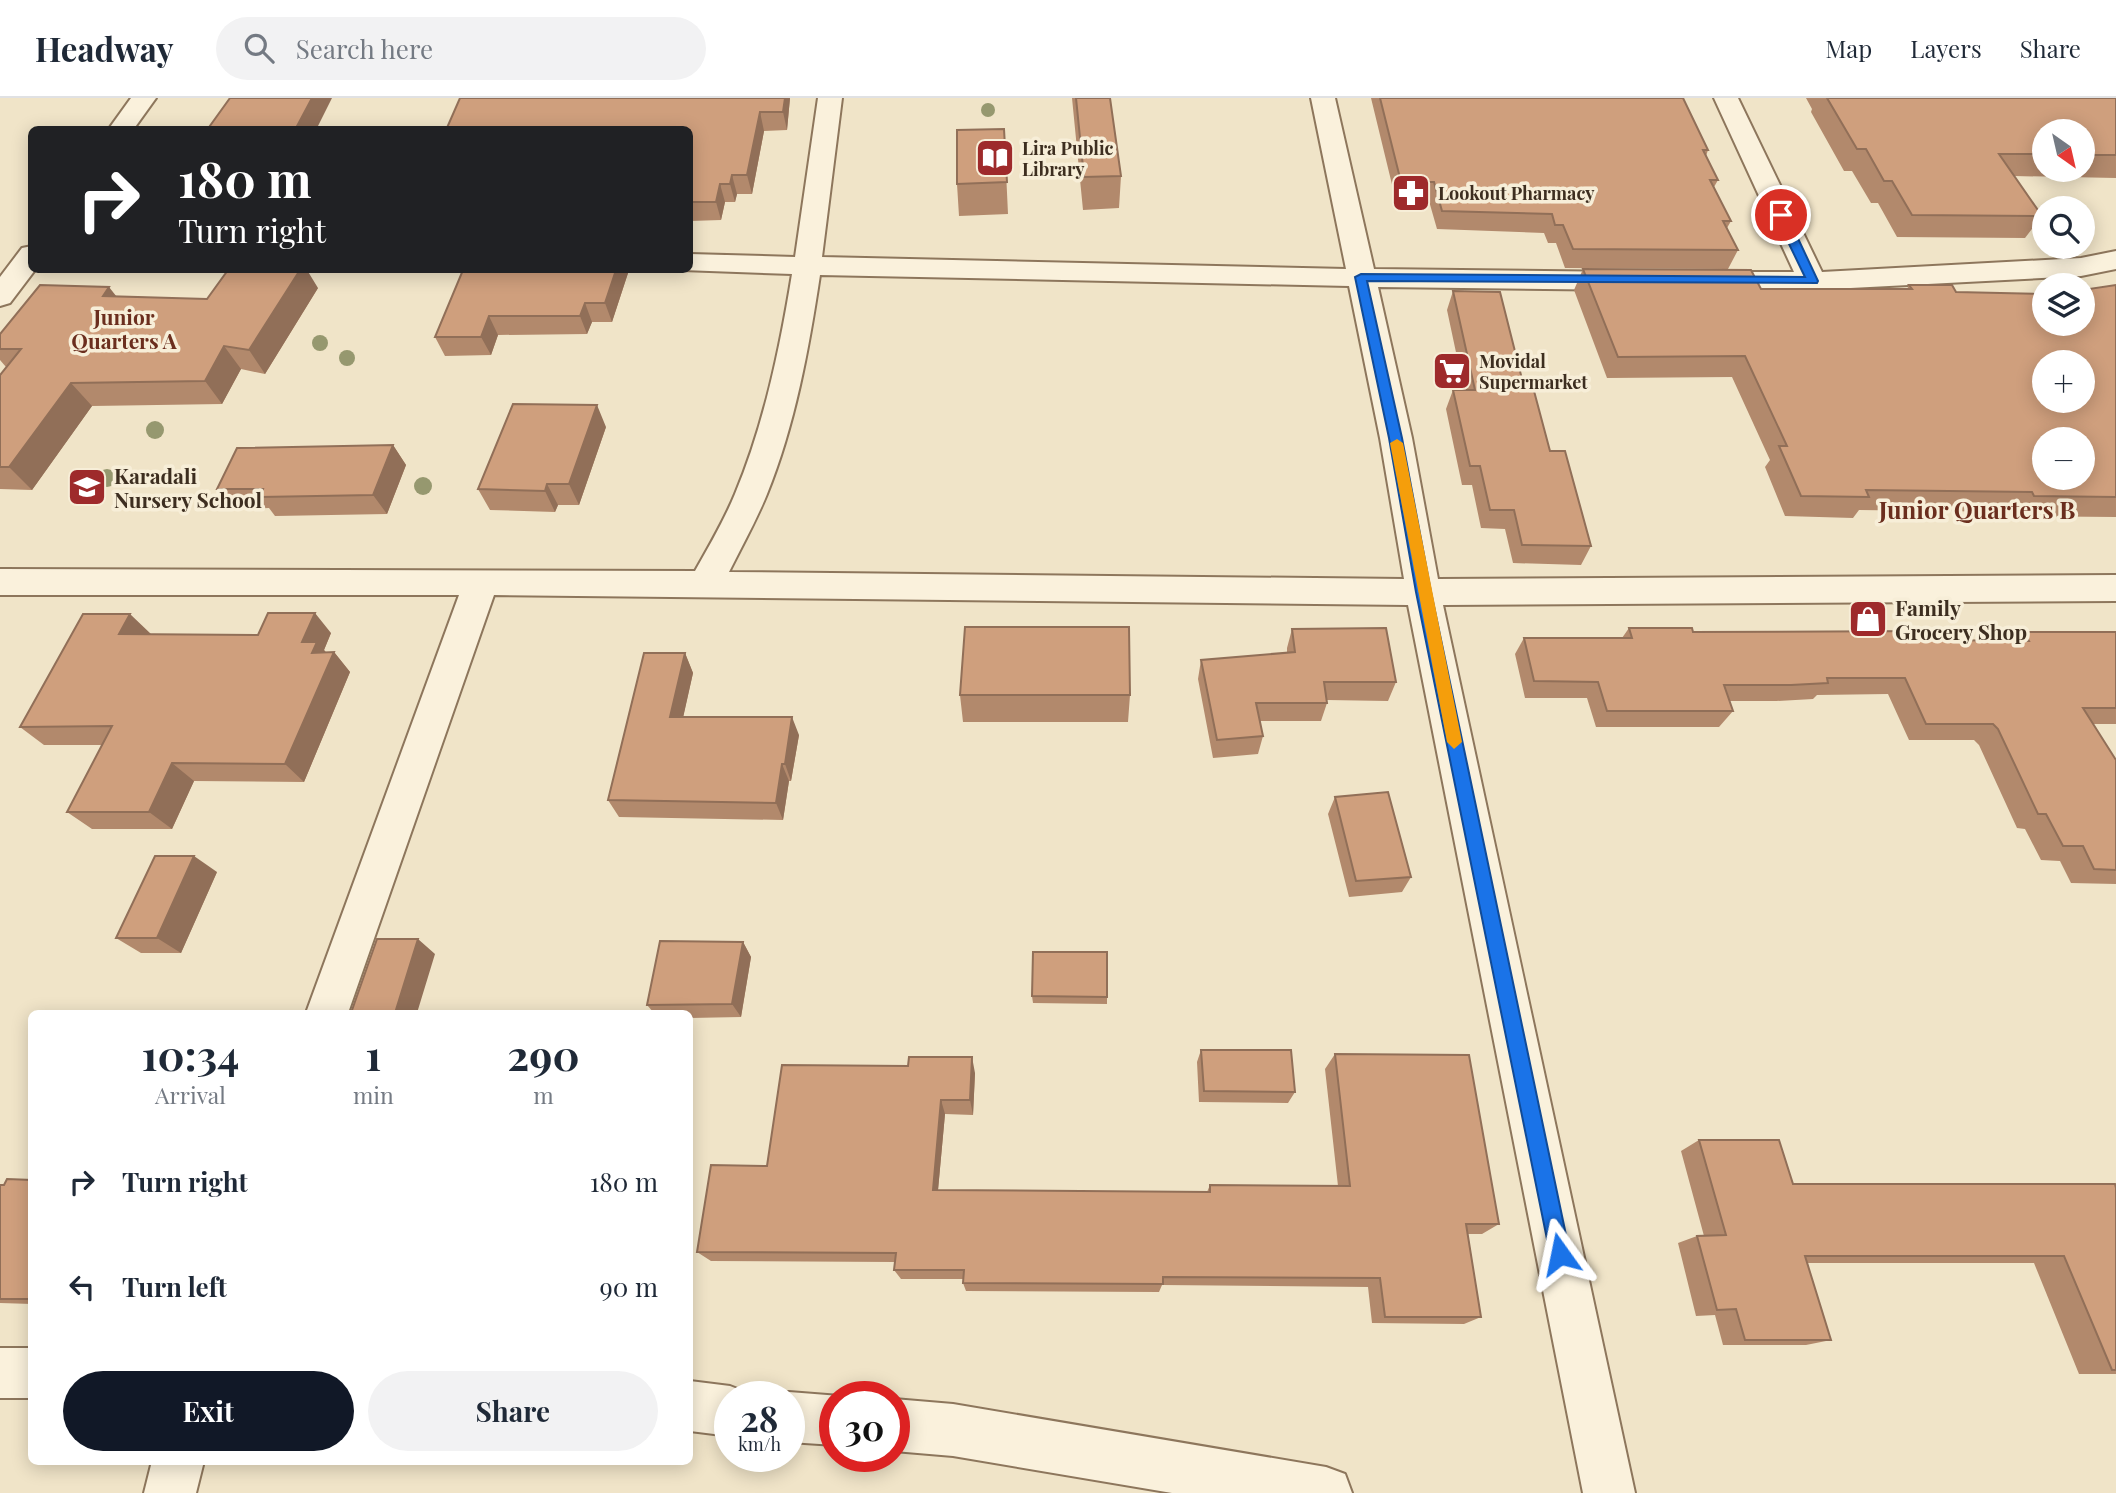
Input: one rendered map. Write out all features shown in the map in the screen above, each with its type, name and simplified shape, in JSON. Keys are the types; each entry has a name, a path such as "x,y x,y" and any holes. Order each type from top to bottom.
{"street":[{"path":"123,126 144,98"},
{"path":"705,584 756,481 774,424 808,267 830,98"},
{"path":"1323,98 1396,438 1423,592 1609,1493"},
{"path":"1726,98 1812,281"},
{"path":"0,297 28,259"},
{"path":"693,263 1361,277 1812,281 2081,267 2116,260"},
{"path":"0,582 481,582 1423,592 2116,588"},
{"path":"328,1010 481,582"},
{"path":"0,1373 28,1373"},
{"path":"693,1406 714,1409"},
{"path":"910,1426 953,1430 1326,1493"},
{"path":"170,1493 177,1465"}],"building":[{"path":"230,98 312,98 297,126 210,126"},
{"path":"460,98 785,98 783,112 760,112 747,175 732,175 730,184 720,184 716,202 693,202 693,126 448,126"},
{"path":"1076,98 1110,98 1121,176 1084,177"},
{"path":"1380,98 1683,98 1708,150 1703,150 1718,180 1710,180 1731,221 1723,221 1738,250 1573,249 1563,225 1555,225 1552,214 1442,211 1434,182 1401,182"},
{"path":"1827,98 2116,98 2116,155 2095,155 2095,119 2032,119 2032,154 1999,154 2032,202 2032,216 1912,215 1892,181 1884,181 1866,149 1857,149"},
{"path":"1004,129 1007,182 957,184 957,130"},
{"path":"1583,269 1751,270 1761,289 1912,289 1909,285 1952,285 1956,292 2032,294 2032,336 2095,336 2095,288 2116,285 2116,497 2034,496 2032,492 1866,490 1869,497 1801,496 1779,446 1787,446 1745,356 1618,357"},
{"path":"226,273 298,273 249,350 224,346 205,381 71,383 9,467 0,467 0,375 21,349 0,349 0,334 40,285 109,287 103,296 207,299"},
{"path":"462,273 615,273 605,303 585,303 580,316 489,316 481,337 435,337"},
{"path":"1453,291 1500,292 1525,391 1534,391 1550,451 1565,451 1591,546 1522,545 1514,510 1490,510 1480,466 1470,466 1453,390 1475,390"},
{"path":"513,404 597,405 569,484 547,484 545,491 478,489"},
{"path":"393,445 373,495 260,497 263,489 217,489 237,448"},
{"path":"268,613 315,613 302,642 317,642 312,653 334,652 285,764 172,763 149,812 67,812 112,726 20,727 83,614 130,614 119,634 258,635"},
{"path":"965,627 1129,627 1130,695 960,695"},
{"path":"1386,628 1396,682 1324,682 1327,703 1256,703 1263,736 1217,740 1201,660 1295,652 1292,629"},
{"path":"1629,628 1692,628 1693,632 1929,631 1933,640 2029,641 2024,632 2116,632 2116,708 2083,708 2116,760 2116,870 2094,869 2083,846 2063,846 2046,814 2038,814 1998,729 1993,724 1926,724 1905,678 1827,678 1828,683 1724,685 1733,711 1607,711 1598,682 1534,681 1524,638 1632,638"},
{"path":"644,653 685,653 670,717 792,717 776,803 608,800"},
{"path":"1388,792 1411,877 1356,881 1335,797"},
{"path":"155,856 194,856 157,938 116,938"},
{"path":"377,939 418,939 396,1010 352,1010"},
{"path":"660,941 743,942 732,1004 647,1005"},
{"path":"1033,952 1107,952 1107,997 1032,996"},
{"path":"1201,1050 1291,1050 1295,1092 1204,1091"},
{"path":"1335,1054 1469,1055 1499,1224 1466,1224 1481,1317 1385,1317 1380,1278 1163,1277 1163,1284 963,1283 964,1270 894,1270 896,1253 697,1252 711,1165 767,1166 782,1065 908,1066 909,1057 972,1057 970,1100 941,1100 933,1190 1210,1192 1210,1185 1350,1186"},
{"path":"1699,1140 1779,1140 1793,1184 2115,1184 2116,1370 2112,1370 2064,1256 1805,1256 1831,1340 1745,1340 1736,1309 1717,1310 1697,1236 1726,1235"},
{"path":"7,1179 28,1180 28,1299 0,1299 0,1185 4,1185"}],"slow traffic":[{"path":"1397,443 1423,592 1454,742"}],"place":[{"name":"Lira Public Library","path":"995,158"},
{"name":"Lookout Pharmacy","path":"1411,193"},
{"name":"Movidal Supermarket","path":"1452,371"},
{"name":"Karadali Nursery School","path":"87,487"},
{"name":"Family Grocery Shop","path":"1868,619"}],"district":[{"name":"Junior Quarters A","path":"124,328"},
{"name":"Junior Quarters B","path":"1977,509"}],"route":[{"path":"1560,1254 1423,592 1396,438 1361,277 1812,281 1781,215"}]}
